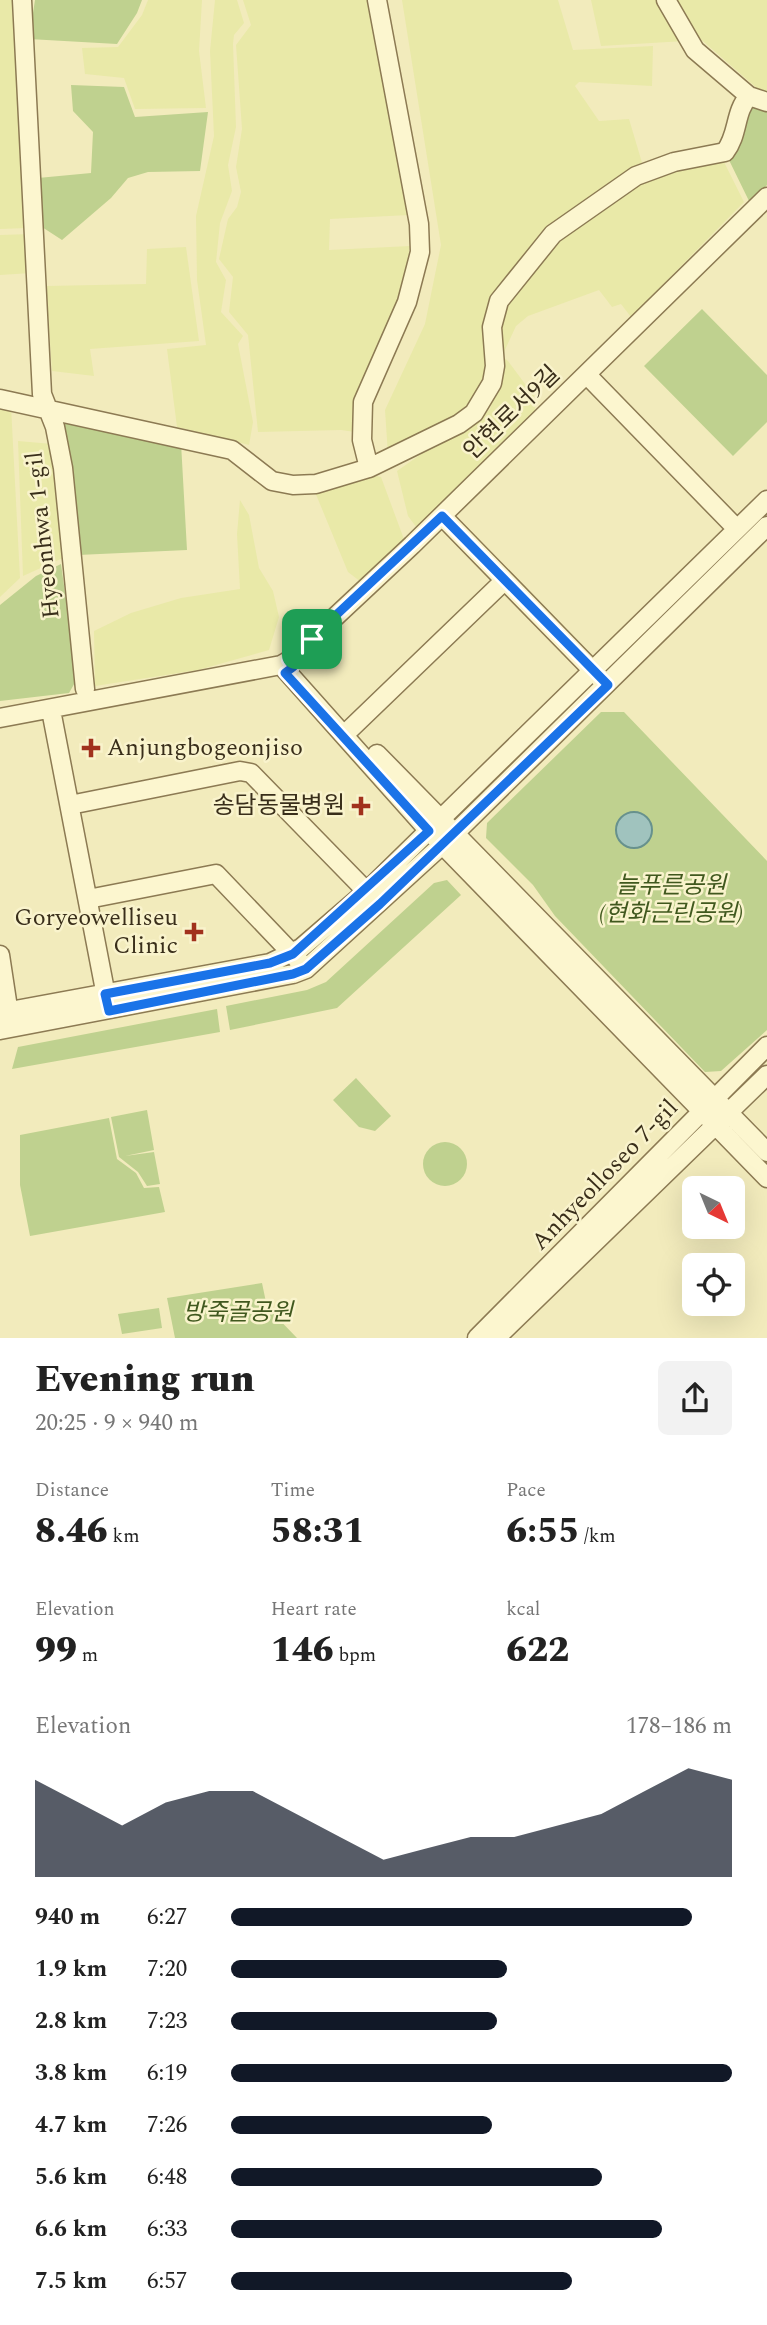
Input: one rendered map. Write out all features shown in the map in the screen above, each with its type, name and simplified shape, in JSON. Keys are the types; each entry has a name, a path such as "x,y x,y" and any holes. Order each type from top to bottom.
{"street":[{"name":"Hyeonhwa 1-gil","path":"22,0 42,394 55,427 63,468 85,689"},
{"path":"369,468 362,440 363,402 403,312 420,252 419,224 377,0"},
{"path":"666,0 695,50 749,96 767,102"},
{"path":"0,399 232,450 272,481 293,485 316,484 369,468 474,414 492,383 495,366 492,327 499,301 553,234 636,176 674,162 725,152 736,133 740,106 749,96"},
{"name":"안현로서9길","path":"590,378 767,197"},
{"name":"안현로서9길","path":"287,666 767,214"},
{"path":"590,378 736,528"},
{"path":"107,1002 270,963 293,954 435,826 767,500"},
{"path":"445,519 608,685"},
{"path":"0,956 5,1021 107,1002 293,974 306,969 448,840 767,526"},
{"path":"348,731 504,581"},
{"path":"0,725 287,666 700,1112 767,1178"},
{"path":"0,718 52,713"},
{"path":"52,713 107,1002"},
{"path":"70,805 240,771 251,773 380,904"},
{"path":"448,840 714,1097 767,1152"},
{"path":"88,898 216,874 306,969"},
{"name":"Anhyeolloseo 7-gil","path":"477,1338 767,1046"},
{"name":"Anhyeolloseo 7-gil","path":"496,1338 767,1075"}],"green space":[{"path":"0,0 13,0 27,228 0,229"},
{"path":"35,0 142,0 117,44 29,39"},
{"path":"148,0 202,0 199,51 206,108 135,109 124,78 85,74 82,48 118,47 142,15"},
{"path":"215,0 237,0 244,23 234,35 236,127 228,165 232,191 220,223 216,262 226,280 221,312 243,336 238,344 253,422 249,445 177,427 167,349 206,345 197,280 196,216 214,136 210,51"},
{"path":"243,0 370,0 409,215 330,219 329,250 410,246 405,282 355,432 258,432 248,335 229,312 233,277 219,259 228,219 237,207 241,192 236,167 242,129 236,45 251,25"},
{"path":"402,0 558,0 573,50 653,46 652,86 579,82 575,86 599,121 629,119 643,166 502,285 487,379 476,404 456,419 388,455 385,410 425,324 441,245"},
{"path":"591,0 661,0 685,41 601,46"},
{"path":"677,0 767,0 767,94 697,36"},
{"path":"71,85 124,87 135,117 208,112 200,171 148,172 128,178 111,198 62,240 42,227 38,178 91,173 93,132 73,111"},
{"path":"746,107 767,109 767,185 750,203 728,158"},
{"path":"723,160 744,202 631,317 621,304 612,307 599,290 528,316 516,326 504,352 496,346 507,301 568,231 631,186 684,166"},
{"path":"31,234 31,273 0,275 0,235"},
{"path":"186,247 199,341 90,349 94,376 52,371 46,286 146,284 147,249"},
{"path":"702,309 767,375 767,422 733,456 644,366"},
{"path":"497,353 508,361 534,396 536,417 417,528 408,516 397,471 437,443 470,426 490,409 498,380"},
{"path":"0,403 11,406 20,578 0,597"},
{"path":"61,419 181,443 187,550 78,555"},
{"path":"18,441 52,444 62,515 63,558 23,576"},
{"path":"371,475 381,477 405,542 361,582 348,572 315,492"},
{"path":"240,500 249,515 259,568 273,591 279,617 269,650 198,670 95,686 94,631 131,613 181,598 240,589 237,534"},
{"path":"61,564 77,679 69,693 0,701 0,605 36,576"},
{"name":"늘푸른공원 (현화근린공원)","path":"601,712 624,712 767,861 767,1030 721,1071 705,1072 555,916 533,885 486,838 487,823"},
{"path":"447,880 461,895 337,1008 230,1030 226,1006 307,990 326,982 434,883"},
{"path":"217,1009 220,1032 12,1069 18,1047"},
{"path":"356,1078 391,1116 375,1131 359,1127 333,1100"},
{"path":"147,1110 154,1150 125,1156 154,1152 160,1184 147,1186 138,1172 119,1157 111,1117"},
{"path":"109,1118 117,1159 136,1173 144,1188 159,1187 165,1212 30,1236 20,1185 20,1135"},
{"path":"445,1142 461,1148 467,1164 461,1180 445,1186 429,1180 423,1164 429,1148"},
{"name":"방죽골공원","path":"262,1283 267,1307 297,1338 175,1338 167,1298"},
{"path":"159,1308 162,1328 122,1334 118,1314"}],"water":[{"path":"634,812 646,818 652,830 646,842 634,848 622,842 616,830 622,818"}],"place":[{"name":"Anjungbogeonjiso","path":"91,748"},
{"name":"송담동물병원","path":"361,806"},
{"name":"Goryeowelliseu Clinic","path":"194,932"}],"route":[{"path":"442,516 608,685 380,904 306,969 293,974 109,1011 105,994 270,963 293,954 366,891 429,831 285,673 293,667 288,660 312,639 442,516"}]}
